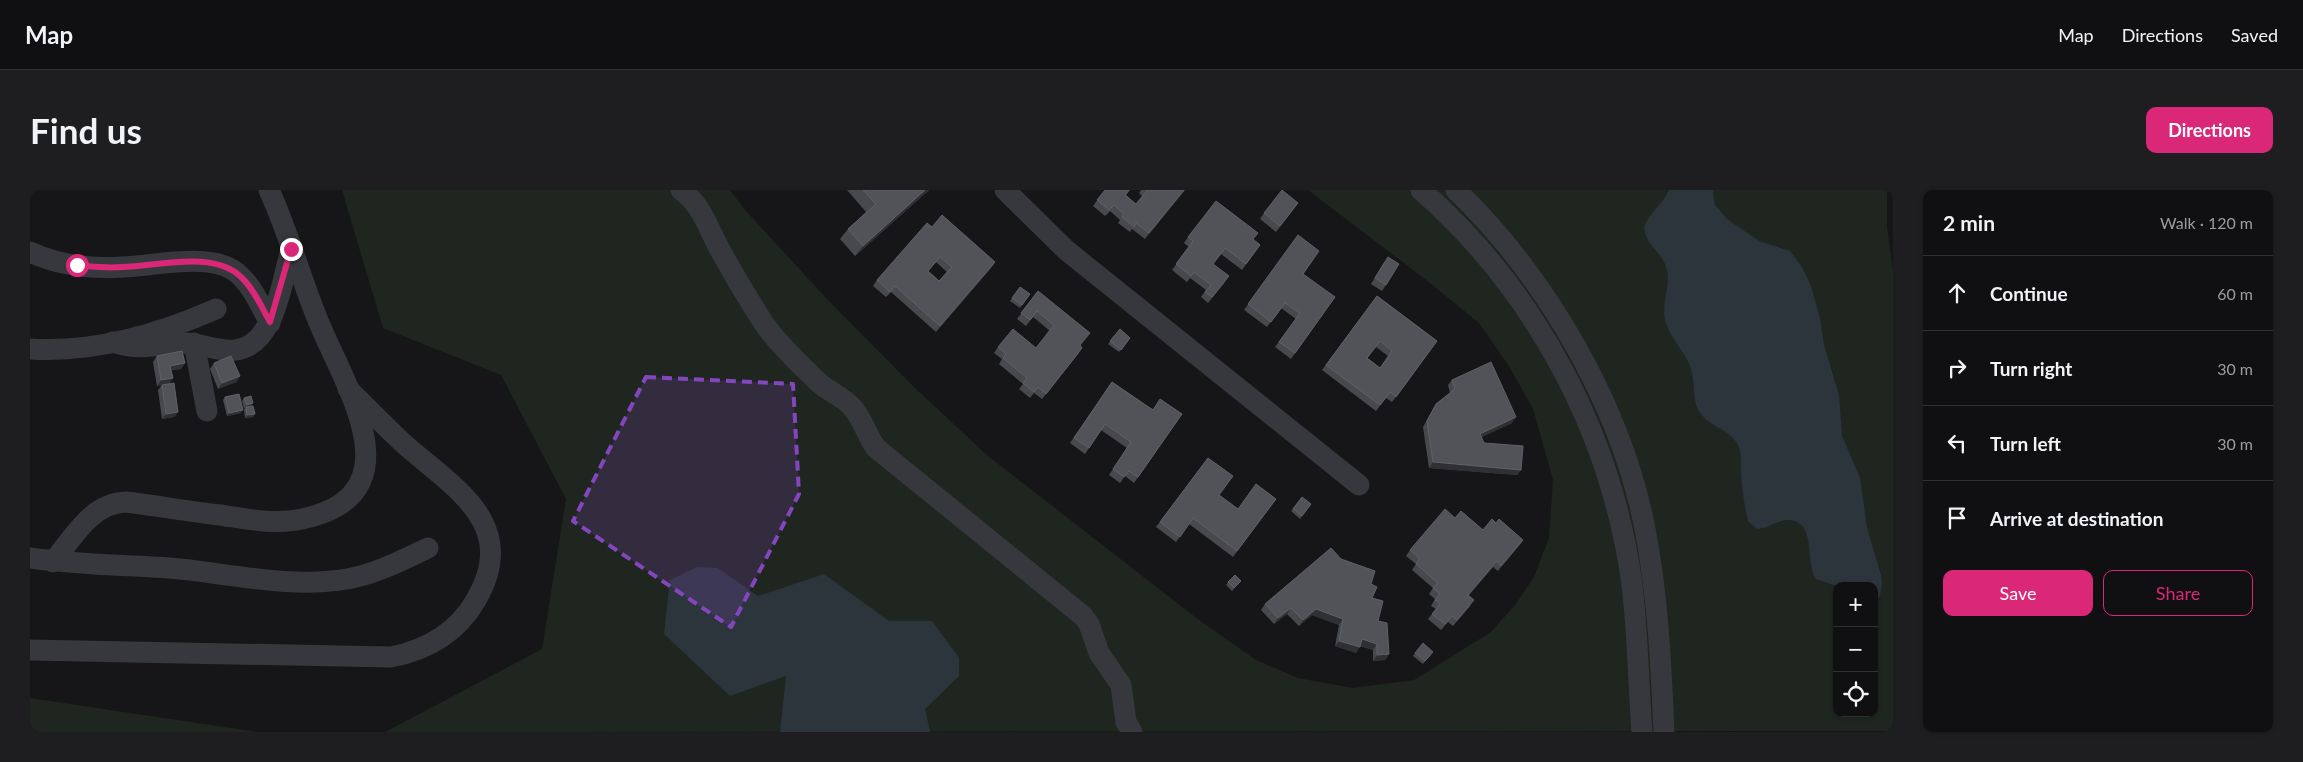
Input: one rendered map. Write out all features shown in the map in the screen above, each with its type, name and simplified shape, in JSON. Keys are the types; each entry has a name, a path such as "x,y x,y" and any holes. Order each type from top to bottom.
{"street":[{"path":"53,562 93,514 107,504 116,502 275,522 302,519 338,505 355,491 361,480 366,456 364,429 319,323 269,190"},
{"path":"680,190 702,212 720,249 766,326 826,390 850,404 858,414 870,440 876,448 906,470 923,487 947,504 1083,616 1089,624 1099,653 1121,685 1126,722 1132,732"},
{"path":"1421,190 1461,228 1513,289 1539,327 1581,407 1612,492 1626,549 1634,608 1642,732"},
{"path":"1456,190 1512,250 1548,302 1586,368 1618,437 1637,495 1652,567 1660,648 1664,732"},
{"path":"1011,192 1066,250 1359,485"},
{"path":"113,342 144,348 194,344 226,350 244,348 260,338 270,322 291,249"},
{"path":"30,252 55,260 100,268 199,262 222,265 237,273 249,286 270,322"},
{"path":"30,349 75,348 113,342 169,327 216,309"},
{"path":"194,344 207,411"},
{"path":"30,650 391,657 422,649 450,632 472,608 486,584 491,561 491,549 485,525 465,495 403,442 348,389"},
{"path":"30,558 53,562 147,566 283,582 312,582 347,579 368,574 389,567 428,548"}],"highlighted area":[{"path":"646,377 793,384 799,494 731,627 573,521"}],"shaded area":[{"path":"342,190 730,190 745,210 827,299 913,386 988,456 1199,620 1256,660 1298,678 1353,688 1414,680 1491,632 1515,605 1534,577 1549,538 1553,480 1533,409 1509,366 1479,323 1308,190 1889,190 1887,193 1887,227 1893,270 1893,731 385,732 542,649 566,499 501,375 383,328"},
{"path":"1669,190 1714,190 1715,205 1727,219 1759,241 1790,251 1802,267 1811,286 1820,318 1824,345 1839,395 1842,436 1860,478 1867,528 1881,575 1882,584 1878,598 1878,582 1833,582 1833,585 1816,579 1811,562 1807,534 1797,522 1787,520 1757,529 1748,521 1743,496 1741,455 1738,445 1731,436 1705,418 1698,409 1689,363 1671,335 1664,316 1668,283 1667,270 1662,258 1648,240 1644,227 1649,217"},
{"path":"697,567 718,568 758,596 824,574 889,621 932,621 959,658 959,676 925,709 930,732 780,732 786,676 730,696 664,634 670,580"},
{"path":"30,698 258,732 30,732"}],"building":[{"path":"863,190 925,190 863,246 848,229 876,204"},
{"path":"1105,190 1129,190 1125,195 1136,204 1146,190 1184,190 1149,233 1136,223 1134,227 1122,217 1124,214 1114,205 1109,210 1097,200"},
{"path":"1282,190 1298,203 1280,226 1264,213"},
{"path":"1216,201 1258,233 1253,239 1260,245 1246,264 1225,248 1213,264 1229,276 1212,297 1205,292 1211,285 1194,272 1191,276 1176,264 1193,241 1188,237"},
{"path":"942,215 995,262 940,326 895,286 890,292 877,280 927,223 932,227","holes":["940,257 952,267 939,281 928,271"]},
{"path":"1298,235 1319,251 1303,274 1335,297 1295,353 1279,342 1300,313 1285,303 1271,322 1248,304"},
{"path":"1388,257 1399,264 1386,285 1375,278"},
{"path":"1020,287 1030,294 1022,305 1012,298"},
{"path":"1038,291 1090,333 1080,345 1082,348 1046,394 1038,387 1034,392 1023,383 1027,378 1003,358 1006,354 998,347 1013,329 1036,348 1054,325 1037,311 1030,320 1021,313"},
{"path":"1377,296 1437,341 1396,397 1390,392 1380,405 1326,365","holes":["1380,341 1392,351 1380,368 1367,358"]},
{"path":"1120,329 1130,338 1121,350 1110,341"},
{"path":"182,351 185,363 170,366 173,378 161,380 157,356"},
{"path":"231,356 240,376 222,383 214,363"},
{"path":"1491,362 1516,417 1480,434 1484,443 1523,446 1521,470 1433,462 1427,421 1436,404 1455,389 1452,380"},
{"path":"1112,382 1153,410 1160,399 1182,414 1138,477 1129,471 1124,477 1113,469 1131,442 1105,424 1089,448 1074,438"},
{"path":"174,383 178,412 166,414 162,385"},
{"path":"239,394 243,410 229,413 225,397"},
{"path":"251,396 253,403 247,405 244,398"},
{"path":"253,406 255,414 247,415 246,407"},
{"path":"1208,458 1233,476 1219,495 1238,509 1256,484 1276,499 1237,551 1193,518 1180,537 1160,522"},
{"path":"1302,497 1311,504 1302,516 1293,509"},
{"path":"1445,509 1455,518 1461,511 1483,530 1492,519 1496,523 1499,519 1523,540 1501,566 1497,561 1468,595 1474,600 1457,620 1452,616 1445,624 1432,614 1440,604 1435,600 1440,594 1433,588 1438,583 1416,564 1420,559 1410,550"},
{"path":"1331,548 1341,559 1375,571 1371,584 1377,587 1372,598 1383,601 1378,621 1387,623 1389,654 1377,655 1377,644 1362,639 1360,647 1339,641 1343,619 1316,609 1303,620 1291,608 1278,618 1265,604"},
{"path":"1235,575 1241,581 1234,588 1228,582"},
{"path":"1423,643 1433,652 1425,661 1415,653"}],"route":[{"path":"77,265 100,268 199,262 222,265 232,270 249,286 270,322 291,249"}]}
